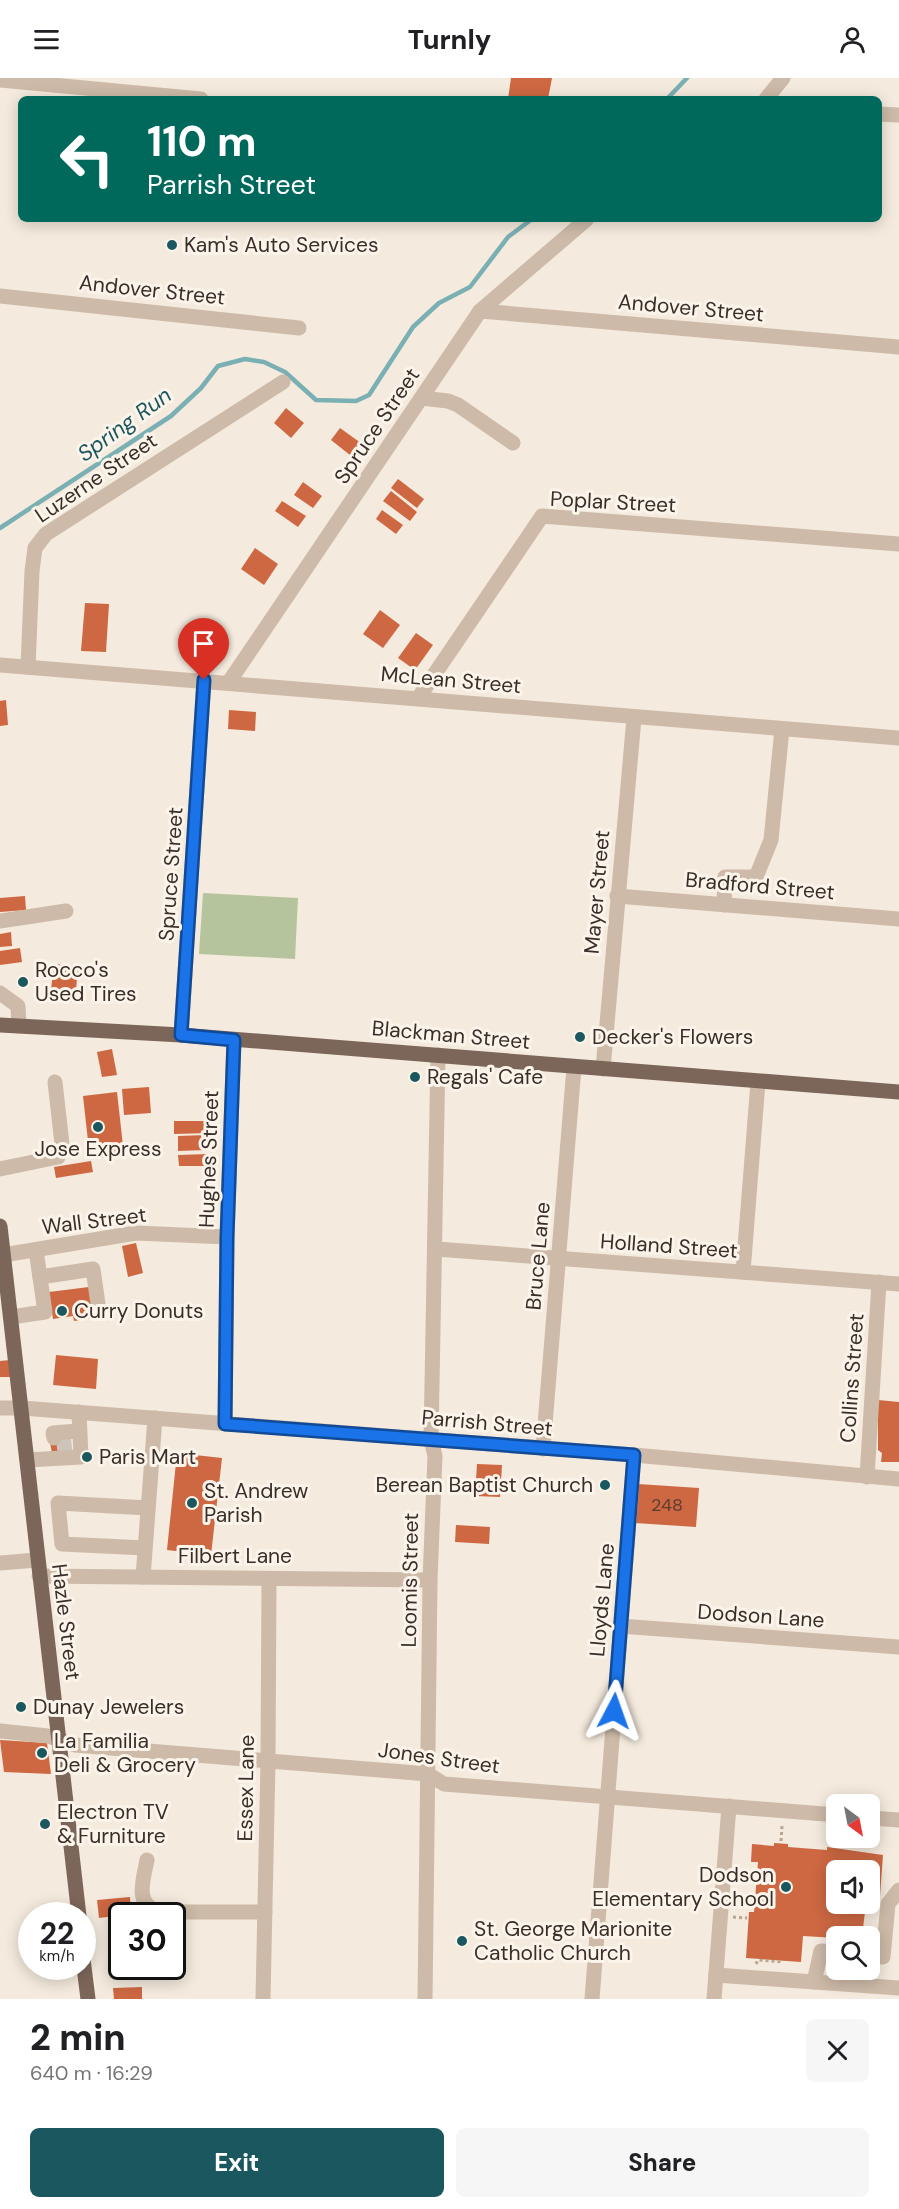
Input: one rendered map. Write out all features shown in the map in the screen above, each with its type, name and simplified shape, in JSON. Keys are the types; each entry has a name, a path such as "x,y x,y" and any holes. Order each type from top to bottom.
{"main road":[{"name":"Blackman Street","path":"0,1025 181,1035 899,1092"},
{"name":"Hazle Street","path":"0,1226 77,1902"},
{"path":"86,1980 88,1999"}],"street":[{"path":"768,96 783,78"},
{"path":"0,80 107,83 183,96"},
{"path":"882,114 899,115"},
{"name":"Spruce Street","path":"230,682 480,312 584,222"},
{"name":"Andover Street","path":"0,296 299,328"},
{"name":"Andover Street","path":"480,312 899,347"},
{"name":"Luzerne Street","path":"28,667 35,548 46,534 282,382"},
{"path":"421,398 448,400 513,443"},
{"name":"Poplar Street","path":"418,697 542,516 899,544"},
{"name":"McLean Street","path":"0,664 418,697 634,718 899,738"},
{"name":"Spruce Street","path":"181,1035 204,680"},
{"name":"Mayer Street","path":"603,1069 634,718"},
{"path":"724,905 725,877 756,877 771,840 782,729"},
{"name":"Bradford Street","path":"617,896 899,919"},
{"path":"0,921 66,911"},
{"path":"0,993 18,1006 19,1026"},
{"name":"Hughes Street","path":"225,1424 227,1237 234,1040"},
{"name":"Loomis Street","path":"425,1999 430,1580 435,1456 431,1439 438,1055"},
{"name":"Bruce Lane","path":"543,1449 574,1067"},
{"path":"0,1169 58,1157 62,1144 55,1082"},
{"path":"743,1272 758,1082"},
{"name":"Wall Street","path":"3,1255 136,1233 227,1237"},
{"name":"Holland Street","path":"436,1249 899,1284"},
{"path":"11,1317 45,1312 36,1250"},
{"path":"40,1277 93,1269 99,1311"},
{"name":"Collins Street","path":"867,1477 879,1282"},
{"name":"Parrish Street","path":"0,1408 79,1412 634,1455 899,1479"},
{"path":"27,1460 63,1445 79,1412"},
{"path":"143,1577 155,1418"},
{"name":"Lloyds Lane","path":"592,1999 634,1455"},
{"path":"145,1548 62,1544 58,1503 148,1508"},
{"path":"0,1563 37,1560"},
{"name":"Filbert Lane","path":"39,1576 430,1580"},
{"name":"Essex Lane","path":"263,1999 269,1579"},
{"name":"Dodson Lane","path":"620,1626 899,1647"},
{"name":"Jones Street","path":"0,1731 48,1736 60,1741 268,1762 428,1774 444,1784 729,1806 826,1821"},
{"path":"714,1999 729,1806"},
{"path":"880,1819 899,1820"},
{"path":"147,1860 141,1894 143,1903 149,1909 159,1912 265,1912"},
{"path":"880,1957 883,1957 888,1904 899,1890"},
{"path":"814,1982 821,1951 826,1951"},
{"path":"716,1975 899,1988"},
{"path":"832,1999 834,1983"}],"path":[{"path":"781,1841 782,1824"},
{"path":"731,1916 747,1918"}],"green space":[{"path":"203,893 298,898 295,959 199,954"}],"building":[{"path":"511,78 552,78 549,96 508,96"},
{"path":"286,408 304,423 291,438 274,423"},
{"path":"340,428 365,446 355,459 331,440"},
{"path":"398,479 424,499 417,508 391,488"},
{"path":"303,482 322,496 313,508 294,495"},
{"path":"391,491 417,512 410,521 383,501"},
{"path":"282,501 306,516 298,527 275,511"},
{"path":"382,510 403,525 396,534 376,519"},
{"path":"255,548 278,564 264,585 241,569"},
{"path":"85,603 109,604 106,652 81,651"},
{"path":"380,610 400,625 383,648 363,634"},
{"path":"416,633 433,645 415,670 398,658"},
{"path":"6,700 8,725 0,726 0,701"},
{"path":"229,710 256,712 255,731 228,729"},
{"path":"25,896 26,910 0,912 0,898"},
{"path":"11,932 12,946 0,947 0,934"},
{"path":"20,948 22,962 0,965 0,951"},
{"path":"54,964 78,966 75,1002 50,999"},
{"path":"112,1049 117,1075 102,1077 97,1052"},
{"path":"149,1087 151,1113 124,1115 122,1089"},
{"path":"117,1092 124,1155 90,1159 83,1096"},
{"path":"174,1121 209,1121 209,1133 174,1134"},
{"path":"206,1135 206,1150 178,1151 178,1136"},
{"path":"209,1154 209,1166 179,1166 178,1155"},
{"path":"91,1161 93,1172 56,1178 54,1167"},
{"path":"136,1243 143,1273 128,1277 122,1246"},
{"path":"89,1287 94,1318 74,1321 73,1316 53,1319 49,1292"},
{"path":"56,1355 98,1359 96,1389 53,1385"},
{"path":"10,1360 11,1377 0,1377 0,1361"},
{"path":"878,1400 899,1402 899,1462 881,1462 882,1453 878,1450"},
{"path":"65,1434 68,1450 52,1453 49,1437"},
{"path":"177,1453 222,1458 211,1555 167,1550"},
{"path":"477,1464 502,1465 500,1497 475,1496"},
{"path":"638,1484 699,1488 696,1527 635,1523"},
{"path":"456,1525 490,1527 489,1544 455,1542"},
{"path":"0,1740 47,1743 51,1774 4,1772"},
{"path":"774,1843 788,1844 788,1847 827,1850 827,1848 834,1848 883,1855 880,1896 880,1860 826,1860 826,1914 865,1914 863,1926 826,1926 826,1937 803,1936 801,1962 746,1958 749,1912 754,1912 758,1862 751,1862 752,1844 774,1846"},
{"path":"130,1897 130,1902 108,1902 108,1917 99,1918 97,1900"},
{"path":"142,1987 142,1999 114,1999 113,1988"}],"waterway":[{"name":"Spring Run","path":"670,96 687,78"},
{"name":"Spring Run","path":"0,528 171,416 201,388 218,366 245,359 264,362 285,372 316,400 356,401 369,395 413,327 439,303 470,287 508,237 528,222"}],"tunnel":[{"path":"63,1436 65,1452"}],"place":[{"name":"Kam's Auto Services","path":"172,245"},
{"name":"Rocco's Used Tires","path":"23,982"},
{"name":"Decker's Flowers","path":"580,1037"},
{"name":"Regals' Cafe","path":"415,1077"},
{"name":"Jose Express","path":"98,1127"},
{"name":"Curry Donuts","path":"62,1311"},
{"name":"Paris Mart","path":"87,1457"},
{"name":"Berean Baptist Church","path":"605,1485"},
{"name":"St. Andrew Parish","path":"192,1503"},
{"name":"Dunay Jewelers","path":"21,1707"},
{"name":"La Familia Deli & Grocery","path":"42,1753"},
{"name":"Electron TV & Furniture","path":"45,1824"},
{"name":"Dodson Elementary School","path":"786,1887"},
{"name":"St. George Marionite Catholic Church","path":"462,1941"}],"route":[{"path":"204,680 181,1035 234,1040 227,1237 225,1424 634,1455 614,1711"}]}
